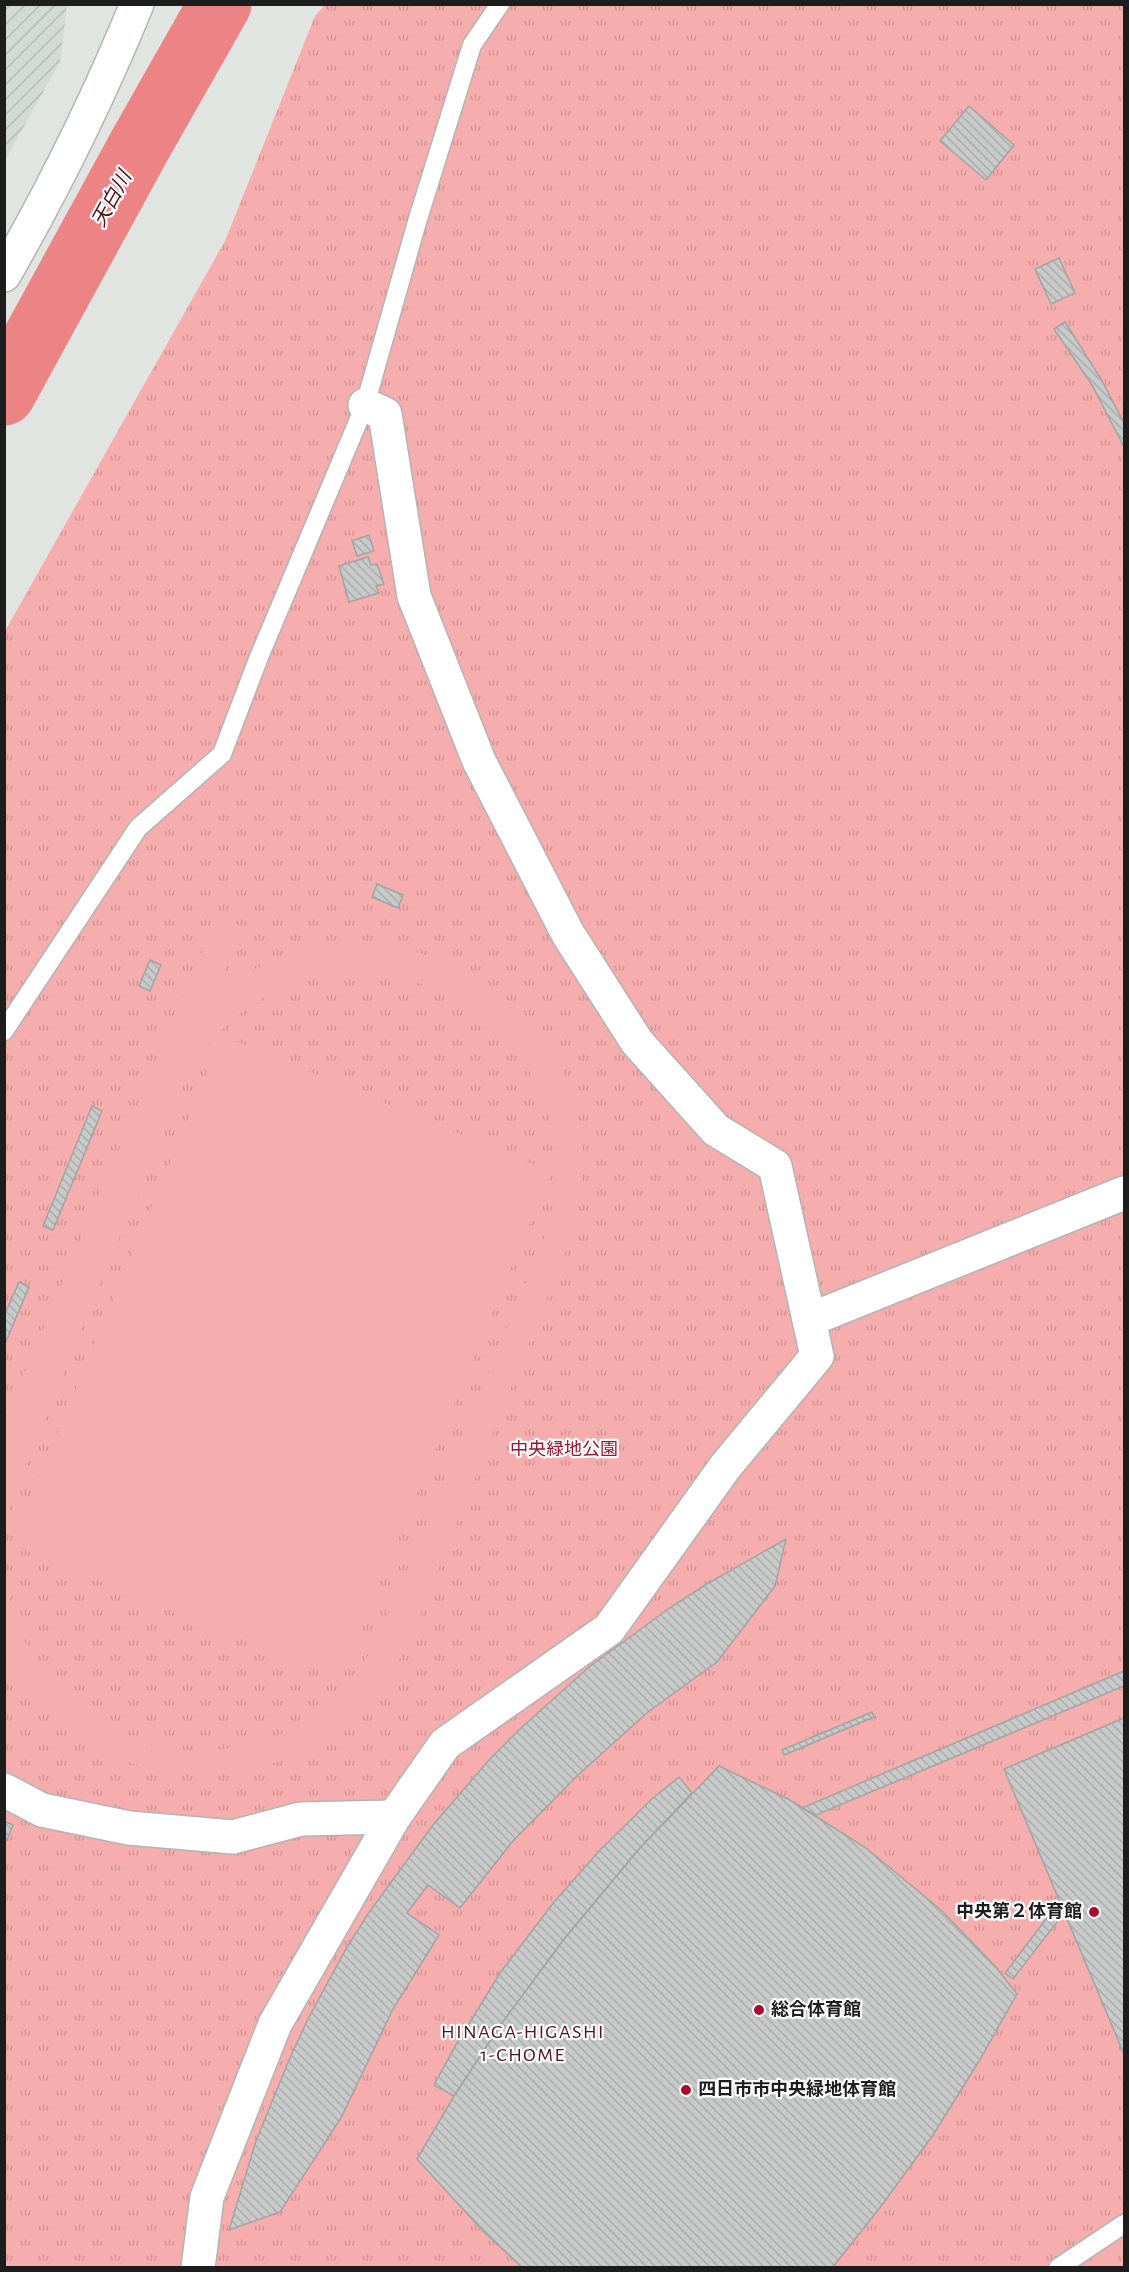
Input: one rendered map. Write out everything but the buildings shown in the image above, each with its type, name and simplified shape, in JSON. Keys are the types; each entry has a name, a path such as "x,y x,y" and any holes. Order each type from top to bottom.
{"street":[{"path":"4,276 57,177 108,72 137,4"},
{"path":"198,2268 207,2197 274,2024 394,1817 445,1744 609,1629 725,1467 817,1356 776,1166 716,1130 637,1042 568,934 479,761 414,596 385,414 365,405"},
{"path":"809,1320 1125,1193"},
{"path":"4,1790 42,1809 129,1828 232,1837 301,1819 394,1817"}],"lane":[{"path":"4,1031 138,828 222,754 259,657 365,405 417,222 472,45 500,4"},
{"path":"1058,2268 1125,2224"}],"shaded area":[{"path":"5,4 67,5 60,62 5,160"}],"green space":[{"name":"中央緑地公園","path":"325,5 1124,5 1124,2267 5,2267 4,633 225,241 315,16"},
{"path":"217,916 243,927 216,994 269,962 325,947 383,946 438,959 488,985 531,1023 563,1072 581,1131 583,1169 574,1231 409,1643 384,1683 352,1719 321,1742 287,1759 250,1769 212,1774 175,1773 138,1765 102,1751 70,1731 52,1716 24,1686 9,1665 5,1655 5,1569 12,1608 26,1645 46,1677 72,1704 103,1725 137,1741 175,1749 215,1750 243,1746 270,1738 309,1719 346,1686 379,1637 546,1234 557,1176 556,1148 550,1121 529,1071 505,1038 475,1011 440,991 402,979 362,974 322,977 283,988 247,1008 213,1040 185,1079 11,1500 5,1535 5,1420"},
{"path":"223,1036 551,1172 339,1680 11,1544"}],"waterway":[{"name":"天白川","path":"4,394 220,4"}],"place":[{"name":"中央第２体育館","path":"1094,1912"},
{"name":"総合体育館","path":"759,2010"},
{"name":"四日市市中央緑地体育館","path":"686,2090"}],"district":[{"name":"HINAGA-HIGASHI 1-CHOME","path":"523,2044"}]}
